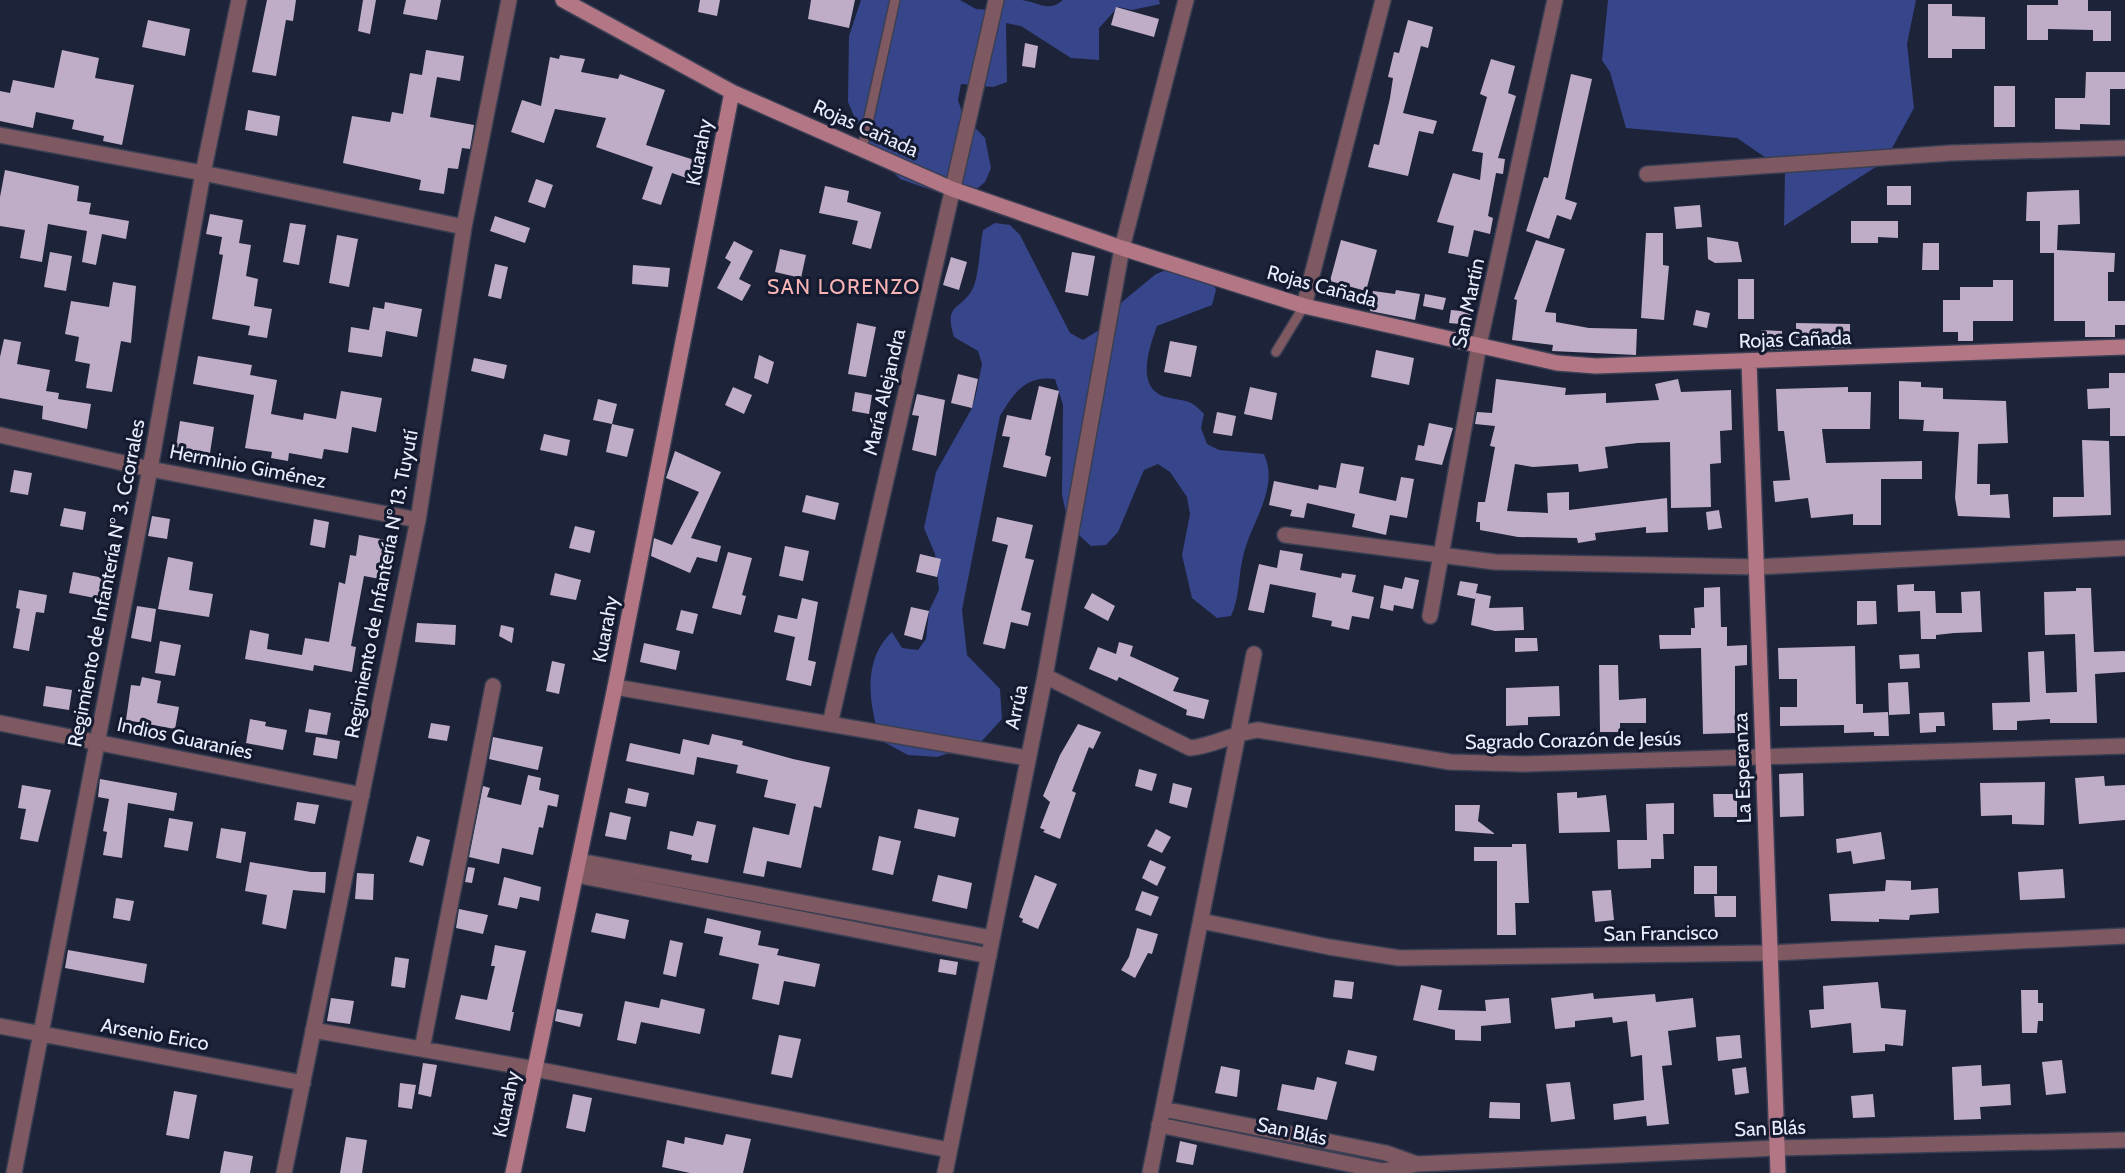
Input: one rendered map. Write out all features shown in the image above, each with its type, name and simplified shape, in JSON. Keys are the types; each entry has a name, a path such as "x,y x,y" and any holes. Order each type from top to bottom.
{"street":[{"name":"Regimiento de Infantería N° 3. Ccorrales","path":"14,1173 150,469 203,173 239,0"},
{"name":"Regimiento de Infantería N° 13. Tuyutí","path":"284,1173 418,520 464,227 509,0"},
{"name":"Rojas Cañada","path":"563,0 732,92 952,189 1122,248 1304,306 1557,363 1596,366 1749,362 2125,347"},
{"name":"María Alejandra","path":"830,724 996,0"},
{"name":"Arrúa","path":"945,1173 1045,676 1122,248 1186,0"},
{"path":"1304,306 1383,0"},
{"name":"San Martín","path":"1430,616 1479,345 1555,0"},
{"name":"Kuarahy","path":"513,1173 615,687 732,92"},
{"path":"0,135 203,173 464,227"},
{"path":"1647,174 1951,153 2125,148"},
{"name":"La Esperanza","path":"1749,362 1778,1173"},
{"name":"Herminio Giménez","path":"0,435 150,469 418,520"},
{"path":"1285,535 1506,562 1758,567 2125,548"},
{"path":"1149,1173 1201,921 1236,733 1254,654"},
{"name":"Sagrado Corazón de Jesús","path":"1045,676 1190,748 1211,746 1236,733 1258,730 1450,762 1523,764 2125,746"},
{"path":"422,1049 493,686"},
{"path":"615,687 1027,758"},
{"name":"Indios Guaraníes","path":"0,723 362,795"},
{"path":"577,868 992,938"},
{"path":"577,868 988,956"},
{"name":"San Francisco","path":"1201,921 1329,947 1399,958 1770,953 2125,936"},
{"name":"Arsenio Erico","path":"0,1026 303,1083"},
{"path":"314,1030 535,1069 949,1150"},
{"name":"San Blás","path":"1163,1109 1386,1153 1417,1164"},
{"name":"San Blás","path":"1159,1125 1383,1171 1417,1164 1778,1148 2125,1140"}],"lane":[{"path":"862,149 895,0"},
{"path":"1276,352 1304,306"}],"shaded area":[{"path":"861,0 960,0 976,9 991,10 992,0 1022,0 1043,6 1053,6 1063,0 1159,0 1160,4 1132,10 1118,7 1099,28 1099,60 1071,58 1021,26 1006,23 1007,82 993,87 961,84 958,100 963,115 985,138 991,168 985,182 973,192 943,194 900,179 866,144 848,102 849,36"},
{"path":"1608,0 1916,0 1907,44 1914,108 1885,161 1784,226 1785,171 1737,138 1626,128 1610,72 1602,60"},
{"path":"995,223 1010,225 1020,235 1070,333 1083,340 1107,325 1123,301 1156,274 1169,269 1210,277 1216,290 1212,305 1157,326 1148,355 1147,376 1156,392 1191,403 1204,414 1201,428 1207,444 1219,450 1264,454 1268,467 1266,493 1243,557 1234,609 1231,616 1217,618 1192,598 1182,555 1190,514 1187,497 1170,472 1158,464 1144,470 1118,532 1106,545 1091,546 1069,526 1062,495 1063,405 1055,379 1036,380 1022,387 1000,416 962,610 967,655 1000,689 1002,719 980,743 937,757 908,755 880,740 871,697 872,669 882,643 892,632 902,648 918,650 926,639 929,611 939,590 935,554 924,528 936,472 972,408 982,364 978,351 954,337 951,318 952,312 973,288 983,230"}],"building":[{"path":"267,0 296,0 293,21 286,20 276,76 252,72"},
{"path":"363,0 376,0 370,34 358,31"},
{"path":"406,0 441,0 437,20 403,14"},
{"path":"700,0 720,0 717,16 698,12"},
{"path":"811,0 855,0 849,28 808,19"},
{"path":"2058,0 2088,0 2088,11 2111,11 2111,41 2093,41 2093,30 2048,29 2048,40 2027,40 2027,5 2058,5"},
{"path":"1928,4 1952,4 1952,16 1985,17 1985,49 1952,49 1952,58 1928,58"},
{"path":"1116,7 1159,19 1154,37 1111,25"},
{"path":"148,20 190,29 185,56 142,47"},
{"path":"1408,20 1433,27 1428,48 1421,46 1403,113 1437,121 1433,134 1419,131 1408,176 1368,167 1374,144 1379,145 1390,98 1393,78 1388,77 1394,52 1399,53"},
{"path":"1025,43 1038,46 1035,68 1022,66"},
{"path":"62,50 99,58 95,78 134,85 122,145 103,141 104,136 72,129 74,120 36,112 33,128 0,121 0,91 10,93 13,80 54,88"},
{"path":"426,50 464,56 460,81 437,77 430,117 474,125 470,149 462,148 458,169 448,168 444,194 419,190 421,180 343,163 352,116 390,122 392,112 403,114 410,73 422,75"},
{"path":"560,55 585,59 581,72 618,79 620,74 665,90 646,145 701,162 695,181 672,173 661,205 642,199 653,167 596,147 606,118 555,109 544,143 511,132 522,100 541,106 550,57 559,59"},
{"path":"1491,59 1515,66 1508,93 1516,96 1498,158 1505,159 1503,174 1496,173 1488,216 1493,218 1490,234 1474,230 1468,257 1448,253 1454,226 1437,222 1453,173 1480,180 1483,153 1472,151 1487,97 1480,94"},
{"path":"2086,72 2125,72 2125,89 2110,89 2110,125 2080,124 2080,130 2055,129 2055,98 2085,98"},
{"path":"1571,74 1592,79 1565,199 1577,203 1571,220 1557,215 1549,239 1526,231 1544,177 1548,178"},
{"path":"1994,86 2015,86 2015,127 1994,127"},
{"path":"248,110 280,116 277,136 245,130"},
{"path":"5,170 79,186 77,201 91,203 89,214 129,221 126,239 102,234 96,265 82,262 87,231 48,224 42,262 20,258 25,230 0,226 0,197"},
{"path":"536,179 553,185 545,208 528,202"},
{"path":"825,186 849,191 847,202 881,212 871,249 852,244 858,221 819,213"},
{"path":"1887,186 1911,186 1911,205 1887,205"},
{"path":"2079,190 2080,224 2058,225 2057,250 2115,253 2114,272 2108,272 2108,301 2125,301 2125,325 2115,325 2115,337 2085,337 2085,321 2054,321 2054,253 2040,253 2040,221 2026,221 2027,192"},
{"path":"1700,205 1702,227 1676,229 1674,207"},
{"path":"210,214 243,220 239,243 251,245 246,276 258,279 254,306 272,309 267,338 248,335 250,326 212,319 223,255 219,254 222,237 206,234"},
{"path":"495,216 530,228 525,243 490,231"},
{"path":"1851,221 1898,221 1898,238 1878,237 1878,243 1851,243"},
{"path":"290,223 306,225 299,265 283,262"},
{"path":"1646,233 1663,233 1663,265 1669,266 1664,320 1641,318"},
{"path":"337,235 358,239 349,287 329,283"},
{"path":"1707,237 1738,242 1742,262 1715,263 1708,259"},
{"path":"1341,240 1377,250 1366,291 1330,281"},
{"path":"1536,240 1565,249 1545,312 1556,313 1556,322 1589,328 1637,329 1636,355 1552,351 1553,345 1512,340 1517,300 1514,299"},
{"path":"734,241 753,251 739,279 751,285 742,301 717,288 731,262 725,258"},
{"path":"1923,243 1939,243 1939,270 1922,270"},
{"path":"780,249 806,255 801,278 775,272"},
{"path":"50,252 72,256 66,291 44,287"},
{"path":"1072,252 1095,256 1088,296 1065,292"},
{"path":"951,257 967,262 959,290 943,285"},
{"path":"495,264 508,267 501,299 488,296"},
{"path":"633,265 670,268 668,287 632,284"},
{"path":"1738,279 1754,279 1754,319 1738,319"},
{"path":"1993,280 2013,280 2013,321 1973,321 1973,341 1958,341 1958,332 1943,332 1943,300 1960,300 1960,287 1993,287"},
{"path":"113,282 136,286 131,343 121,341 112,392 86,388 90,364 75,361 79,337 65,334 71,301 109,307"},
{"path":"1396,290 1420,294 1415,320 1370,311 1373,291 1395,294"},
{"path":"1425,294 1446,298 1443,310 1423,306"},
{"path":"385,302 422,309 417,337 386,331 382,357 348,352 351,327 369,330 373,307 384,309"},
{"path":"1451,310 1471,312 1470,325 1449,323"},
{"path":"1696,310 1710,313 1707,328 1693,325"},
{"path":"857,323 876,327 866,377 848,374"},
{"path":"1796,323 1850,324 1850,347 1828,348 1828,338 1796,338"},
{"path":"1761,330 1782,331 1782,350 1761,350"},
{"path":"4,339 21,342 17,364 50,370 46,391 59,393 58,399 91,404 87,429 42,419 43,406 0,398 0,357"},
{"path":"1170,341 1197,346 1191,377 1164,372"},
{"path":"1376,350 1414,358 1409,385 1371,377"},
{"path":"759,355 774,362 768,384 754,378"},
{"path":"198,356 252,365 250,375 277,380 271,414 303,420 304,413 336,419 341,391 382,398 376,432 352,427 348,453 324,449 322,459 289,453 288,461 271,458 272,452 245,448 254,395 193,384"},
{"path":"474,358 507,365 504,379 471,371"},
{"path":"2109,373 2125,373 2125,436 2110,436 2110,408 2088,409 2087,389 2109,388"},
{"path":"958,374 978,379 972,408 951,403"},
{"path":"1496,379 1566,388 1565,395 1606,393 1606,403 1659,400 1655,384 1678,379 1681,392 1731,390 1732,430 1720,431 1721,463 1710,464 1711,507 1671,508 1670,442 1638,443 1605,447 1608,468 1579,472 1578,464 1533,467 1515,464 1507,511 1548,513 1547,493 1569,492 1569,510 1667,498 1668,532 1646,533 1646,527 1595,533 1596,540 1578,543 1577,538 1518,537 1480,530 1480,522 1476,522 1478,502 1485,502 1495,447 1490,446 1495,426 1475,424 1477,412 1492,413"},
{"path":"1899,381 1921,382 1921,387 1943,388 1943,399 2006,401 2008,443 1978,444 1977,484 1990,484 1990,495 2008,494 2010,518 1958,516 1955,498 1959,432 1923,431 1924,420 1899,419"},
{"path":"1039,386 1059,391 1045,455 1051,457 1046,477 1003,467 1010,437 1002,436 1007,415 1031,420"},
{"path":"733,387 752,395 744,414 725,405"},
{"path":"1250,387 1277,393 1272,420 1244,414"},
{"path":"1848,387 1848,392 1871,392 1870,429 1822,429 1826,463 1922,461 1922,479 1881,479 1881,525 1853,525 1853,514 1811,518 1808,498 1775,502 1773,481 1790,480 1784,431 1778,431 1776,389"},
{"path":"855,392 872,395 869,414 852,411"},
{"path":"917,394 945,400 936,456 912,450 919,416 912,415"},
{"path":"598,399 617,404 612,424 593,420"},
{"path":"1217,412 1236,416 1232,436 1213,433"},
{"path":"180,421 214,427 210,453 176,447"},
{"path":"1429,423 1453,428 1442,465 1415,460 1418,445 1424,446"},
{"path":"612,424 634,429 627,457 606,452"},
{"path":"544,434 570,440 567,456 540,450"},
{"path":"2082,440 2109,441 2111,515 2053,517 2053,497 2084,497"},
{"path":"675,451 721,472 691,538 721,546 717,562 697,557 690,573 651,556 654,538 672,545 699,492 666,478"},
{"path":"1341,463 1364,467 1359,493 1396,501 1401,477 1414,479 1407,518 1390,515 1386,535 1352,527 1355,514 1307,503 1304,518 1290,516 1292,510 1269,505 1274,481 1318,490 1319,485 1336,488"},
{"path":"14,470 32,473 28,495 10,492"},
{"path":"806,495 839,503 835,520 802,512"},
{"path":"64,508 86,512 83,530 60,526"},
{"path":"1719,510 1722,528 1708,530 1706,512"},
{"path":"152,516 170,519 167,539 148,536"},
{"path":"997,517 1033,525 1025,558 1034,560 1021,610 1031,613 1028,626 1011,622 1005,649 983,644 1008,545 992,541"},
{"path":"314,519 329,522 325,548 310,545"},
{"path":"575,526 595,531 590,553 569,548"},
{"path":"359,535 386,540 380,579 364,576 351,646 356,647 352,672 314,665 313,671 245,659 250,630 269,634 267,649 302,655 305,638 329,642 339,582 345,584 350,555 356,556"},
{"path":"785,546 809,551 803,581 779,576"},
{"path":"1280,550 1303,554 1300,570 1341,578 1342,573 1356,575 1352,592 1374,597 1369,619 1352,616 1349,630 1331,626 1332,621 1312,617 1316,593 1270,584 1264,613 1248,610 1259,564 1277,568"},
{"path":"728,552 752,558 742,595 746,596 741,615 712,608"},
{"path":"920,554 941,559 937,577 916,572"},
{"path":"168,557 193,562 189,590 213,594 209,617 158,609"},
{"path":"73,572 104,578 100,599 69,593"},
{"path":"555,573 581,580 576,600 550,595"},
{"path":"1405,577 1419,580 1413,609 1394,605 1393,611 1380,608 1384,585 1402,589"},
{"path":"1460,581 1478,584 1476,593 1491,596 1489,608 1523,607 1524,630 1495,631 1471,625 1476,594 1475,599 1457,595"},
{"path":"1914,584 1914,591 1935,591 1936,613 1962,613 1961,592 1980,591 1982,632 1936,635 1936,639 1921,639 1920,611 1898,612 1897,585"},
{"path":"1720,587 1721,627 1727,627 1727,646 1747,645 1747,665 1735,666 1735,733 1703,734 1701,648 1660,649 1659,635 1691,635 1691,628 1695,628 1694,608 1704,607 1704,588"},
{"path":"2076,588 2091,588 2094,652 2125,651 2125,672 2095,674 2097,723 2050,723 2050,719 2017,721 2017,730 1993,730 1992,703 2030,702 2028,652 2044,651 2046,693 2077,692 2075,634 2045,635 2044,592 2076,591"},
{"path":"19,590 47,595 44,613 36,612 29,651 13,648 20,609 16,608"},
{"path":"1092,593 1115,606 1108,621 1084,608"},
{"path":"802,598 818,602 808,660 816,662 811,686 786,680 795,637 774,632 778,615 797,619"},
{"path":"1857,601 1876,601 1877,624 1857,625"},
{"path":"137,606 156,609 151,642 131,638"},
{"path":"911,607 929,611 922,640 904,635"},
{"path":"681,610 698,614 693,634 676,630"},
{"path":"417,623 456,625 455,645 415,642"},
{"path":"501,625 514,628 512,643 499,636"},
{"path":"1515,638 1537,638 1538,651 1515,652"},
{"path":"160,641 181,645 175,676 155,673"},
{"path":"1119,642 1133,646 1130,656 1179,678 1173,691 1209,700 1204,719 1186,715 1187,710 1119,677 1117,681 1089,669 1098,647 1116,654"},
{"path":"644,643 680,651 676,670 640,662"},
{"path":"1855,646 1856,704 1863,704 1863,713 1888,712 1889,736 1874,736 1874,732 1844,733 1844,725 1780,726 1780,707 1797,707 1797,679 1779,679 1778,648"},
{"path":"1919,654 1920,668 1900,669 1899,655"},
{"path":"552,661 565,664 559,694 546,691"},
{"path":"1599,665 1618,665 1619,700 1646,698 1646,723 1620,723 1620,732 1600,732"},
{"path":"142,677 161,681 157,703 179,707 175,729 126,720 131,685 140,686"},
{"path":"1908,682 1910,714 1889,715 1888,683"},
{"path":"46,686 72,690 69,710 43,706"},
{"path":"1559,686 1560,716 1528,717 1528,725 1506,726 1506,688"},
{"path":"309,709 331,713 327,735 305,732"},
{"path":"1944,712 1945,726 1936,726 1936,732 1920,733 1919,713"},
{"path":"250,719 266,722 265,726 287,730 283,750 246,743"},
{"path":"431,723 450,726 447,741 428,738"},
{"path":"1078,724 1101,732 1093,749 1089,747 1072,791 1076,793 1060,839 1043,832 1045,830 1040,828 1050,802 1043,796 1060,755"},
{"path":"712,734 743,741 742,745 830,767 821,808 814,806 801,868 767,861 764,877 743,873 753,827 789,835 796,804 764,797 768,780 736,773 738,765 697,757 694,775 626,761 630,743 680,754 683,739 709,745"},
{"path":"316,737 340,741 337,759 313,755"},
{"path":"493,737 543,747 538,770 489,759"},
{"path":"1139,769 1157,774 1152,791 1135,786"},
{"path":"1803,773 1804,816 1780,817 1779,774"},
{"path":"528,775 541,778 539,790 559,795 557,807 548,805 543,828 539,827 533,855 502,848 499,864 469,857 483,786 490,788 487,797 521,805"},
{"path":"2104,776 2105,786 2125,785 2125,820 2079,824 2075,778"},
{"path":"100,779 177,793 174,811 128,803 122,858 103,855 107,832 103,831 109,799 98,797"},
{"path":"2045,782 2044,825 2012,824 2012,815 1981,816 1980,783"},
{"path":"1173,783 1192,788 1187,808 1169,803"},
{"path":"22,785 51,790 38,842 20,839 26,809 18,808"},
{"path":"628,788 649,793 646,807 625,803"},
{"path":"1577,792 1577,798 1606,795 1610,832 1559,833 1557,793"},
{"path":"1713,794 1737,794 1737,817 1714,817"},
{"path":"297,802 319,805 315,824 294,820"},
{"path":"1674,803 1674,834 1663,834 1664,859 1651,859 1651,868 1618,869 1617,840 1647,840 1646,804"},
{"path":"1455,805 1480,805 1478,821 1495,834 1455,831"},
{"path":"918,809 959,818 955,837 914,828"},
{"path":"610,812 631,817 626,840 605,836"},
{"path":"169,818 193,822 188,851 164,847"},
{"path":"697,821 716,825 708,863 691,860 692,855 667,849 670,831 693,836"},
{"path":"221,828 246,832 241,863 216,858"},
{"path":"1156,829 1171,837 1162,853 1147,846"},
{"path":"1881,832 1885,859 1853,864 1851,851 1837,853 1836,839"},
{"path":"417,836 430,840 423,866 409,862"},
{"path":"879,836 901,841 893,875 872,870"},
{"path":"1512,844 1526,844 1529,903 1515,903 1516,935 1497,935 1497,861 1474,861 1474,847 1512,847"},
{"path":"1150,860 1166,867 1157,886 1142,878"},
{"path":"250,862 311,872 326,872 325,893 293,890 286,929 262,924 267,895 245,891"},
{"path":"1694,866 1717,866 1717,894 1694,894"},
{"path":"468,867 475,868 472,883 465,882"},
{"path":"2063,869 2065,898 2020,900 2018,872"},
{"path":"357,873 374,874 373,900 355,899"},
{"path":"938,875 972,883 967,909 932,901"},
{"path":"1035,875 1057,884 1038,929 1022,922 1023,919 1019,917"},
{"path":"504,877 541,887 539,901 520,897 517,909 498,905"},
{"path":"1886,880 1911,881 1911,890 1938,888 1939,913 1910,915 1909,920 1831,921 1829,894 1885,891"},
{"path":"1611,890 1614,920 1595,922 1592,891"},
{"path":"1142,891 1159,897 1151,916 1135,910"},
{"path":"1714,896 1736,896 1736,917 1715,917"},
{"path":"116,898 134,901 130,921 113,918"},
{"path":"459,909 488,915 483,934 456,928"},
{"path":"596,913 629,920 625,939 591,932"},
{"path":"707,918 761,931 758,945 779,949 777,955 820,964 815,987 784,981 779,1005 752,999 759,964 719,955 723,937 704,933"},
{"path":"1137,928 1158,934 1152,954 1148,953 1135,978 1121,970 1129,957"},
{"path":"670,940 683,943 676,977 663,974"},
{"path":"495,945 526,951 510,1031 455,1019 461,995 487,1000 495,966 491,966"},
{"path":"68,950 147,964 144,983 65,968"},
{"path":"395,957 409,959 405,988 391,986"},
{"path":"940,959 958,962 956,975 938,972"},
{"path":"1335,980 1354,982 1352,999 1333,997"},
{"path":"1878,982 1881,1008 1906,1010 1903,1046 1885,1044 1885,1051 1853,1053 1851,1023 1811,1028 1809,1010 1824,1009 1823,986"},
{"path":"1421,985 1442,990 1438,1010 1486,1011 1485,1000 1509,998 1511,1023 1481,1026 1481,1041 1455,1040 1455,1030 1413,1020"},
{"path":"2021,990 2038,990 2038,1003 2043,1003 2043,1021 2038,1021 2037,1033 2022,1033"},
{"path":"1593,993 1594,999 1655,994 1656,1002 1693,998 1696,1027 1668,1031 1672,1065 1662,1066 1669,1124 1647,1126 1646,1116 1614,1120 1613,1104 1644,1100 1642,1055 1631,1057 1627,1021 1613,1023 1612,1017 1575,1021 1575,1027 1555,1029 1551,998"},
{"path":"331,998 354,1001 350,1024 327,1021"},
{"path":"661,999 705,1009 700,1034 641,1022 636,1044 617,1040 625,1001 659,1008"},
{"path":"557,1009 583,1014 580,1027 555,1021"},
{"path":"779,1035 801,1039 792,1078 771,1074"},
{"path":"1740,1035 1742,1058 1718,1061 1716,1037"},
{"path":"1348,1050 1377,1056 1374,1071 1345,1064"},
{"path":"2062,1060 2066,1093 2046,1095 2042,1062"},
{"path":"423,1063 437,1065 431,1097 418,1094"},
{"path":"1981,1065 1982,1086 2010,1084 2011,1105 1980,1107 1981,1119 1954,1120 1952,1067"},
{"path":"1221,1066 1240,1070 1237,1097 1215,1093"},
{"path":"1746,1067 1749,1093 1735,1095 1732,1069"},
{"path":"1317,1077 1337,1082 1327,1120 1277,1110 1282,1084 1314,1090"},
{"path":"1570,1082 1575,1119 1551,1122 1546,1084"},
{"path":"400,1083 416,1085 412,1109 398,1107"},
{"path":"174,1091 197,1095 189,1139 166,1135"},
{"path":"573,1094 592,1098 585,1132 566,1128"},
{"path":"1873,1094 1875,1117 1853,1118 1851,1096"},
{"path":"1490,1102 1520,1103 1520,1119 1489,1118"},
{"path":"726,1134 751,1139 743,1173 690,1173 662,1167 667,1140 684,1144 685,1137 723,1145"},
{"path":"346,1137 367,1140 362,1173 340,1173"},
{"path":"1180,1141 1197,1145 1193,1165 1176,1162"},
{"path":"224,1151 253,1156 250,1173 220,1173"}],"district":[{"name":"SAN LORENZO","path":"844,287"}]}
